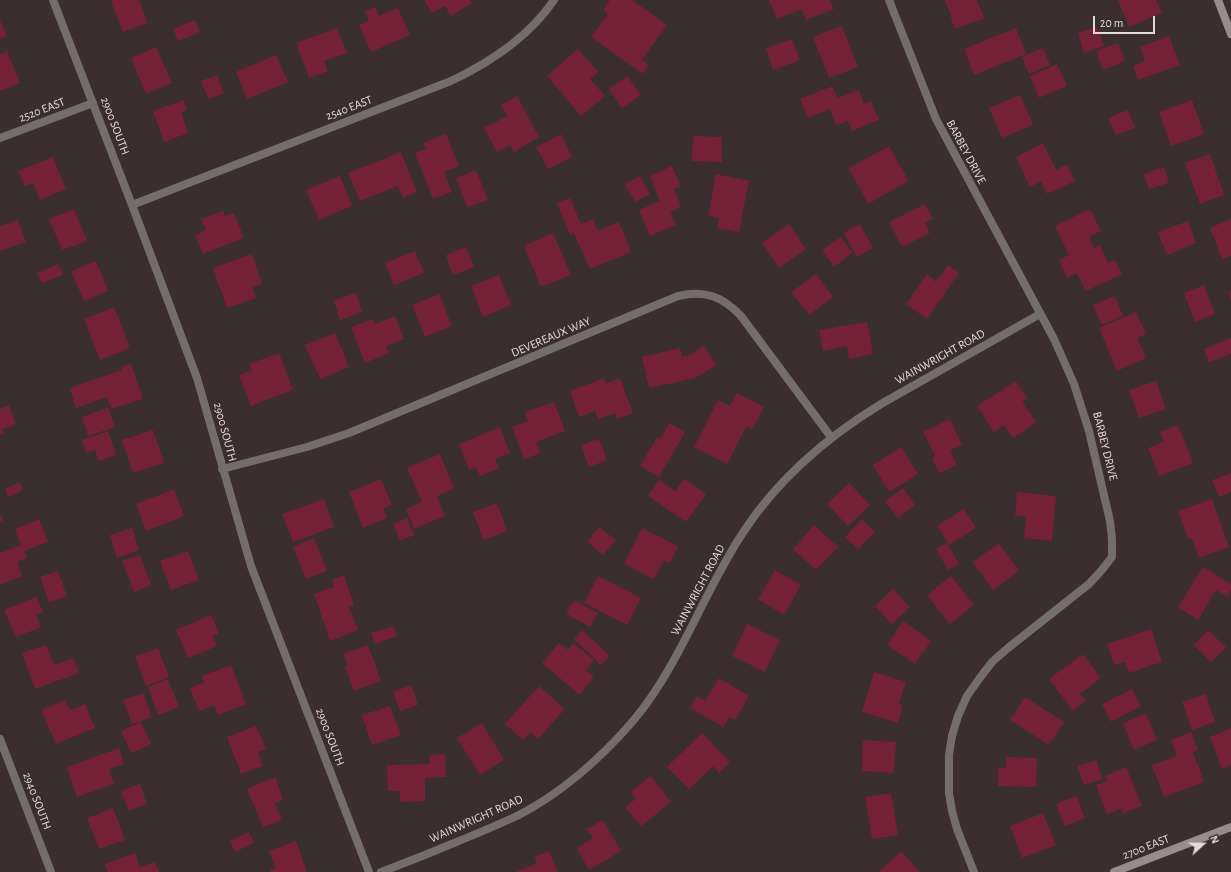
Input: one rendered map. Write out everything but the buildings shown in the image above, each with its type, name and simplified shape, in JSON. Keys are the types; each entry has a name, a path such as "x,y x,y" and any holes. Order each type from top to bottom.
{"street":[{"name":"2900 SOUTH","path":"53,0 195,372 251,566 369,872"},
{"name":"2540 EAST","path":"132,204 444,84 465,74 489,60 524,34 539,19 554,0"},
{"name":"BARBEY DRIVE","path":"889,0 936,119 1064,361 1083,407 1090,431 1110,520 1112,539 1112,557 1101,571 1089,584 992,662 967,696 958,716 952,736 949,755 949,793 957,829 974,872"},
{"path":"1218,0 1231,34"},
{"name":"2520 EAST","path":"0,138 93,103"},
{"name":"DEVEREAUX WAY","path":"222,469 307,447 349,433 678,296 699,293 710,295 733,307 831,437"},
{"name":"WAINWRIGHT ROAD","path":"381,872 492,827 520,814 551,795 593,763 629,725 652,696 668,671 732,551 762,506 782,483 831,437 856,419 1040,314"},
{"name":"2940 SOUTH","path":"0,739 51,872"},
{"name":"2700 EAST","path":"1114,872 1231,827"}]}
